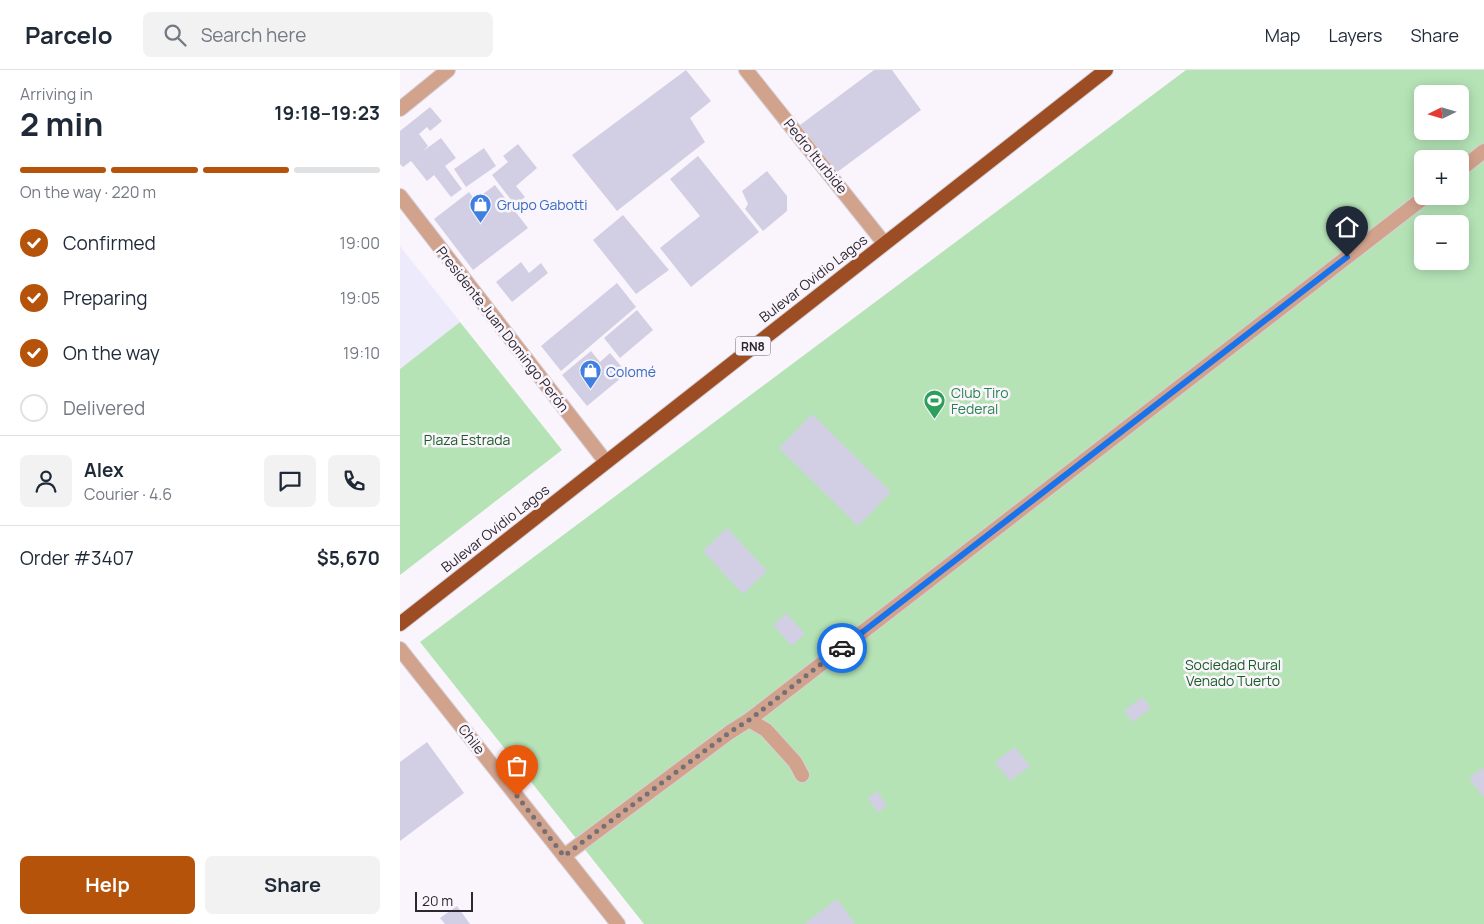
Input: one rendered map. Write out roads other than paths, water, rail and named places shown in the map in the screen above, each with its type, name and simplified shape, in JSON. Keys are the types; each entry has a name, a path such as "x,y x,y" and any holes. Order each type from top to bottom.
{"highway":[{"name":"Bulevar Ovidio Lagos","path":"400,624 1106,70"}],"street":[{"path":"400,109 448,70"},
{"name":"Pedro Iturbide","path":"746,70 884,243"},
{"path":"1469,163 1484,151"},
{"name":"Presidente Juan Domingo Perón","path":"400,196 606,462"},
{"path":"564,856 730,732 749,720 1414,205"},
{"name":"Chile","path":"400,648 618,924"},
{"path":"749,720 766,730 795,762 802,775"}],"place":[{"name":"Grupo Gabotti","path":"481,223"},
{"name":"Colomé","path":"590,390"},
{"name":"Club Tiro Federal","path":"935,419"}],"park label":[{"name":"Plaza Estrada","path":"467,439"},
{"name":"Sociedad Rural Venado Tuerto","path":"1233,672"}]}
